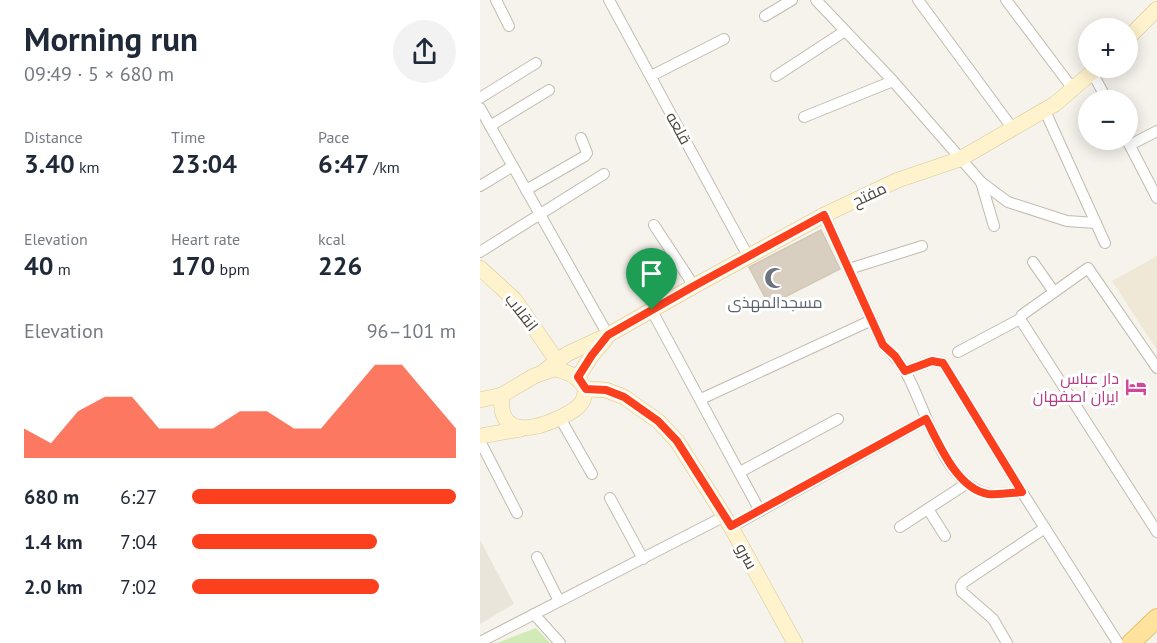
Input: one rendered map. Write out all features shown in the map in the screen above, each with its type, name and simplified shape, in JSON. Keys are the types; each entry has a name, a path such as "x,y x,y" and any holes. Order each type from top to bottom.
{"main road":[{"path":"1131,643 1157,618"}],"street":[{"path":"496,0 509,26"},
{"name":"قلعه","path":"609,0 748,256"},
{"path":"765,16 792,0"},
{"path":"816,0 893,81 981,182 1008,201 1067,221 1096,223"},
{"path":"918,0 1013,129"},
{"path":"1006,0 1073,89"},
{"path":"1138,28 1157,9"},
{"path":"776,76 845,31"},
{"path":"651,76 724,39"},
{"path":"480,98 537,63"},
{"name":"مفتح","path":"543,372 567,354 608,335 824,215 898,180 960,159 1045,111 1086,78"},
{"path":"804,117 893,81"},
{"path":"490,126 549,90"},
{"path":"480,108 608,335 592,355 582,383 583,402 574,411 549,423 480,436"},
{"path":"1045,111 1105,243"},
{"path":"1138,138 1157,131"},
{"path":"526,190 585,156 587,153 581,138"},
{"path":"1133,150 1157,198"},
{"path":"480,186 513,166"},
{"path":"480,252 604,174"},
{"path":"981,182 994,226"},
{"path":"824,215 883,345 895,356 905,371 926,419 948,460 966,484 987,494 1022,492"},
{"path":"654,225 694,286"},
{"path":"849,269 922,246"},
{"path":"1033,262 1054,292"},
{"name":"انقلاب","path":"480,268 515,300 557,361"},
{"path":"957,352 1020,320 1022,315 1088,268 1157,368"},
{"path":"652,310 760,511"},
{"path":"700,399 872,320"},
{"path":"1020,320 1157,532"},
{"path":"905,371 932,361 943,363 1118,643"},
{"path":"480,400 502,395 543,372 554,369 565,371 582,383"},
{"name":"سرو","path":"582,383 624,397 658,421 677,441 728,521 795,643"},
{"path":"502,395 503,416 508,423 523,429"},
{"path":"560,418 592,474"},
{"path":"740,472 838,419"},
{"path":"480,627 483,641 643,559 728,521 760,511 926,419"},
{"path":"480,441 517,513"},
{"path":"900,527 966,484"},
{"path":"610,498 643,559"},
{"path":"928,509 945,536"},
{"path":"1007,643 993,619 962,592 962,586 964,582 1046,528"},
{"path":"537,557 559,601"},
{"path":"534,614 560,643"}],"shaded area":[{"path":"1157,256 1157,350 1112,281"},
{"path":"480,540 514,604 480,624"}],"green space":[{"path":"536,628 550,643 497,643"}],"building":[{"path":"821,230 840,269 769,305 749,267"}],"place":[{"name":"مسجدالمهذی","path":"775,278"},
{"name":"دار عباس ایران اصفهان","path":"1136,387"}],"route":[{"path":"824,215 883,345 895,356 905,371 932,361 943,363 1022,492 987,494 966,484 948,460 926,419 731,526 677,441 658,421 624,397 606,390 586,389 578,377 608,335 652,310 824,215"}]}
